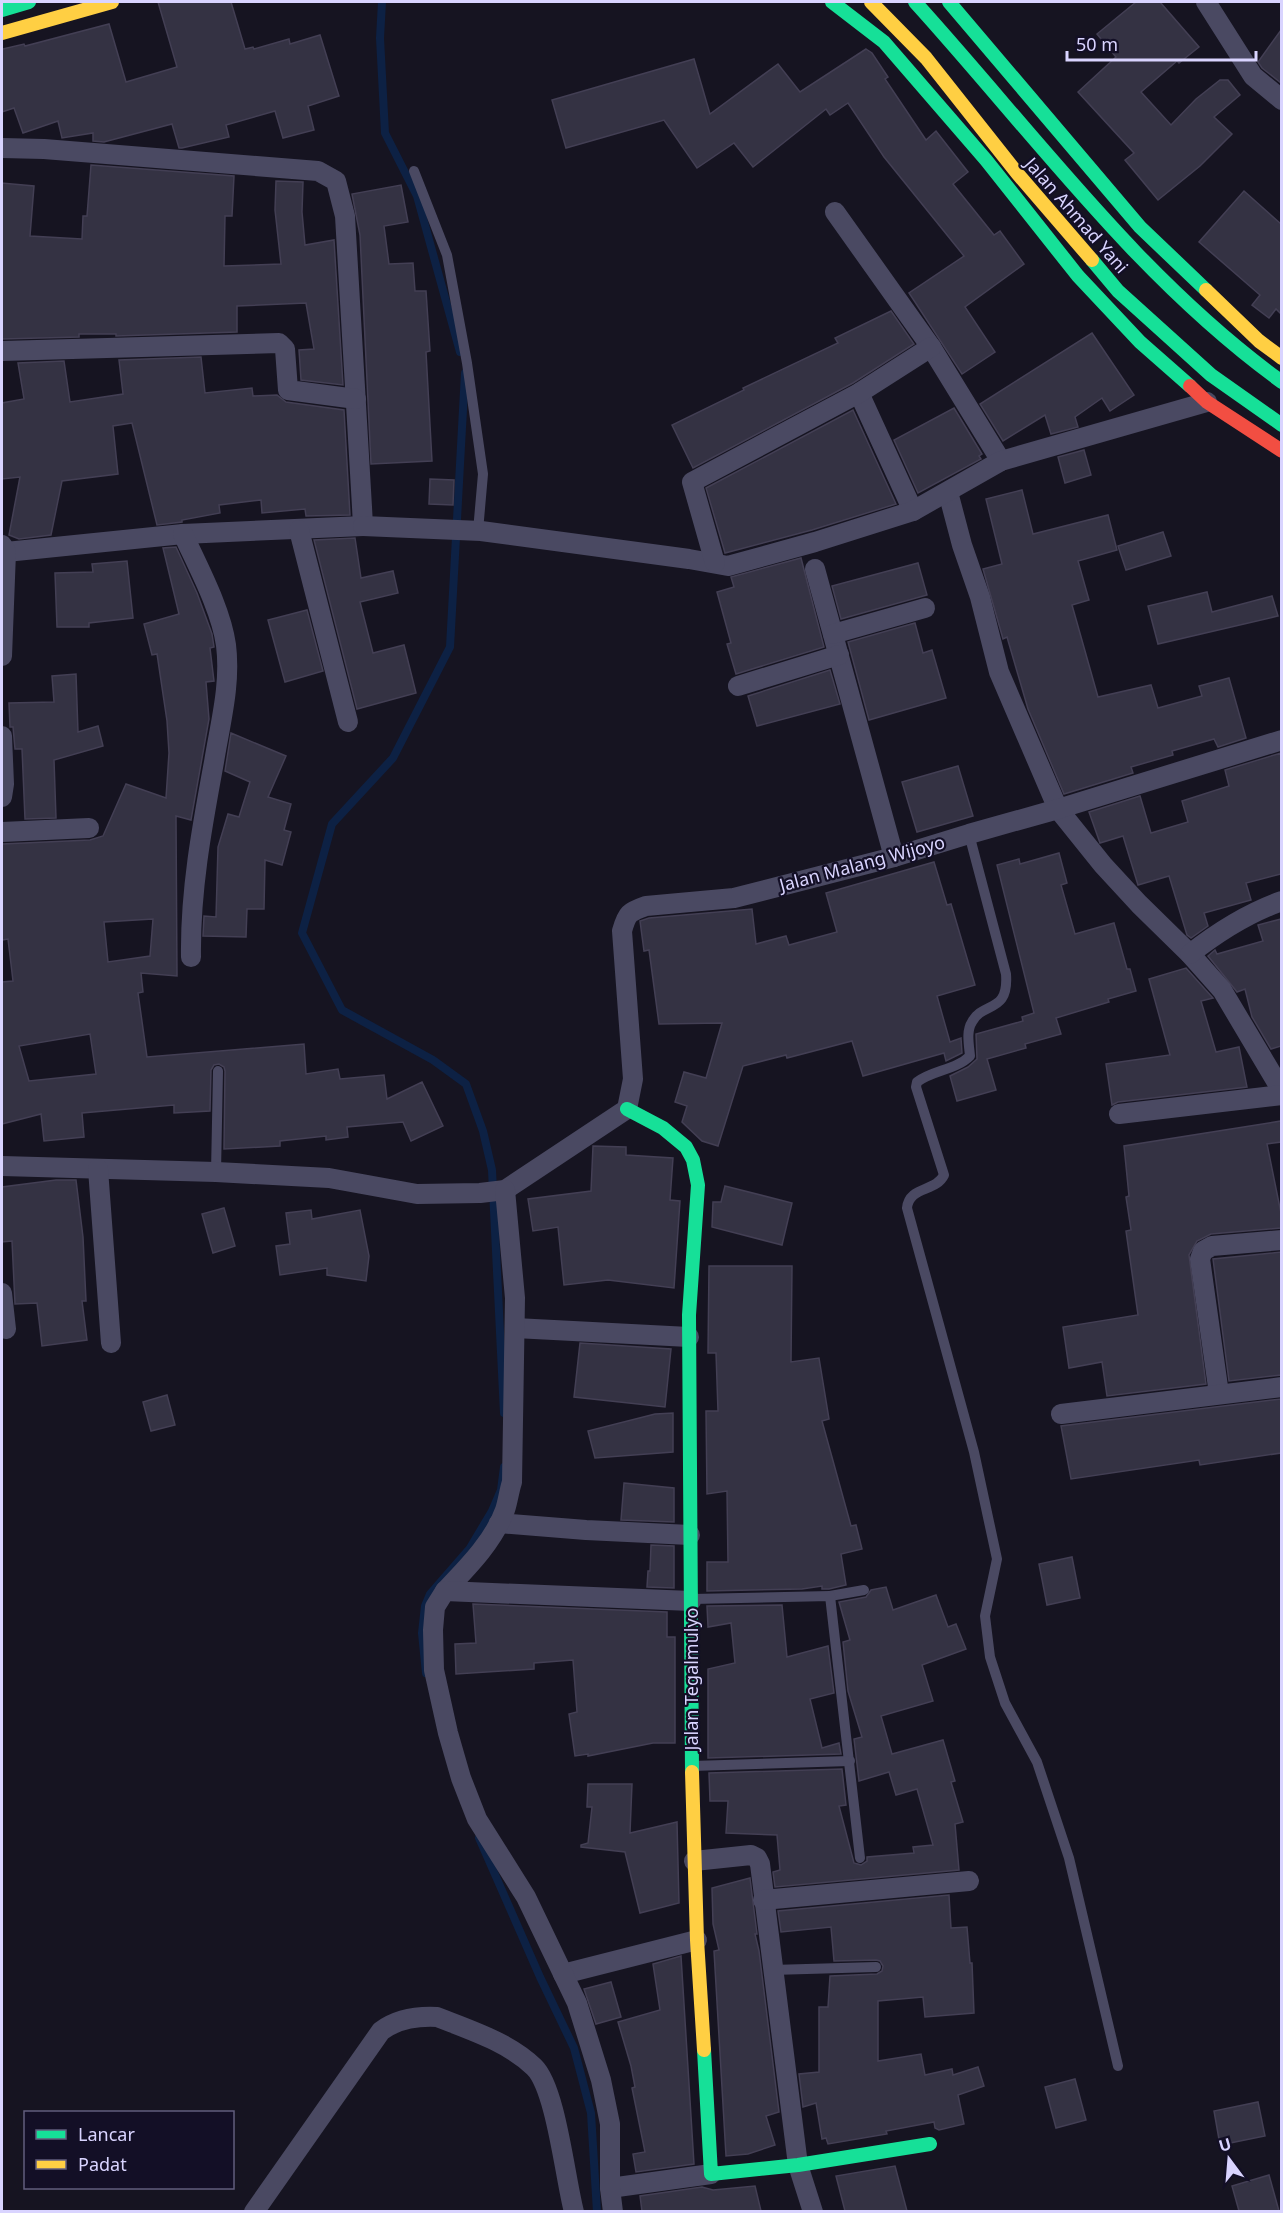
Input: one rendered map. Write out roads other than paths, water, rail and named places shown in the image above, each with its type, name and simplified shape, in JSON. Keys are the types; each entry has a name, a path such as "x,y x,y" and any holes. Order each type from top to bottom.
{"main road":[{"path":"2,10 29,2"},
{"path":"2,33 112,2"},
{"path":"832,2 884,42 986,160 1078,276 1140,342 1207,402 1281,451"},
{"name":"Jalan Ahmad Yani","path":"871,2 926,58 1017,173 1118,291 1211,375 1281,425"},
{"name":"Jalan Ahmad Yani","path":"915,2 1138,257 1204,322 1281,382"},
{"path":"949,2 1140,227 1259,341 1281,358"},
{"name":"Jalan Tegalmulyo","path":"627,1109 663,1128 686,1147 693,1160 698,1185 689,1337 692,1766 697,1940 711,2174"},
{"path":"711,2174 798,2165 930,2144"}],"street":[{"path":"1206,2 1253,76 1281,100"},
{"path":"2,148 44,149 318,171 336,181 345,216 363,526"},
{"path":"835,212 931,347 1001,461"},
{"path":"2,351 279,343 285,349 288,390 356,399"},
{"path":"712,563 692,482 859,393 931,347"},
{"path":"859,393 913,511"},
{"path":"2,656 4,549 183,534 363,526 468,530 505,534 689,559 728,567 913,511 1001,461 1207,402"},
{"path":"948,492 980,597 999,672 1058,809 1103,865 1222,990 1281,1093 1119,1114"},
{"path":"299,530 348,722"},
{"path":"183,534 218,616 226,645 226,699 194,883 190,920 191,957"},
{"path":"815,569 894,857"},
{"path":"833,634 925,608"},
{"path":"738,686 839,655"},
{"path":"2,736 4,784 2,797"},
{"name":"Jalan Malang Wijoyo","path":"627,1109 633,1079 622,931 626,916 634,910 646,906 734,898 894,857 1281,740"},
{"path":"2,832 89,828"},
{"path":"1190,954 1248,915 1281,901"},
{"path":"2,1166 216,1172 329,1178 417,1194 494,1191 627,1109"},
{"path":"98,1169 111,1343"},
{"path":"494,1191 515,1298 512,1482 499,1523 435,1607 434,1670 448,1733 461,1778 477,1819 526,1897 577,2003 601,2080 610,2124 610,2188 613,2211"},
{"path":"1219,1394 1200,1259 1203,1251 1212,1246 1281,1240"},
{"path":"2,1293 6,1329"},
{"path":"515,1328 689,1337"},
{"path":"1061,1414 1281,1387"},
{"path":"499,1523 690,1535"},
{"path":"445,1591 691,1600"},
{"path":"694,1862 751,1855 757,1858 760,1864 798,2165 813,2211"},
{"path":"763,1900 969,1881"},
{"path":"563,1974 697,1940"},
{"path":"254,2211 381,2031 390,2025 423,2016 437,2017 514,2051 535,2067 544,2079 551,2100 574,2211"},
{"path":"610,2188 711,2174"}],"lane":[{"path":"414,171 447,255 467,363 483,474 468,530"},
{"path":"969,834 1006,974 1007,986 999,1003 975,1017 971,1023 968,1034 969,1056 964,1062 925,1076 917,1082 916,1087 944,1175 941,1180 915,1193 907,1202 907,1208 974,1452 997,1559 985,1616 990,1657 1005,1703 1037,1762 1069,1858 1118,2066"},
{"path":"216,1172 218,1071"},
{"path":"691,1600 830,1596 864,1590"},
{"path":"830,1596 860,1858"},
{"path":"692,1766 850,1761"},
{"path":"772,1970 876,1967"}],"waterway":[{"path":"382,2 380,38 385,133 417,196 460,352"},
{"path":"465,373 450,647 393,758 332,824 302,933 342,1010 433,1060 466,1084 483,1131 492,1170 504,1413"},
{"path":"426,1673 422,1633 425,1606 430,1594 470,1548 492,1511 501,1490 504,1467"},
{"path":"479,1838 574,2048 591,2113 597,2212"}]}
